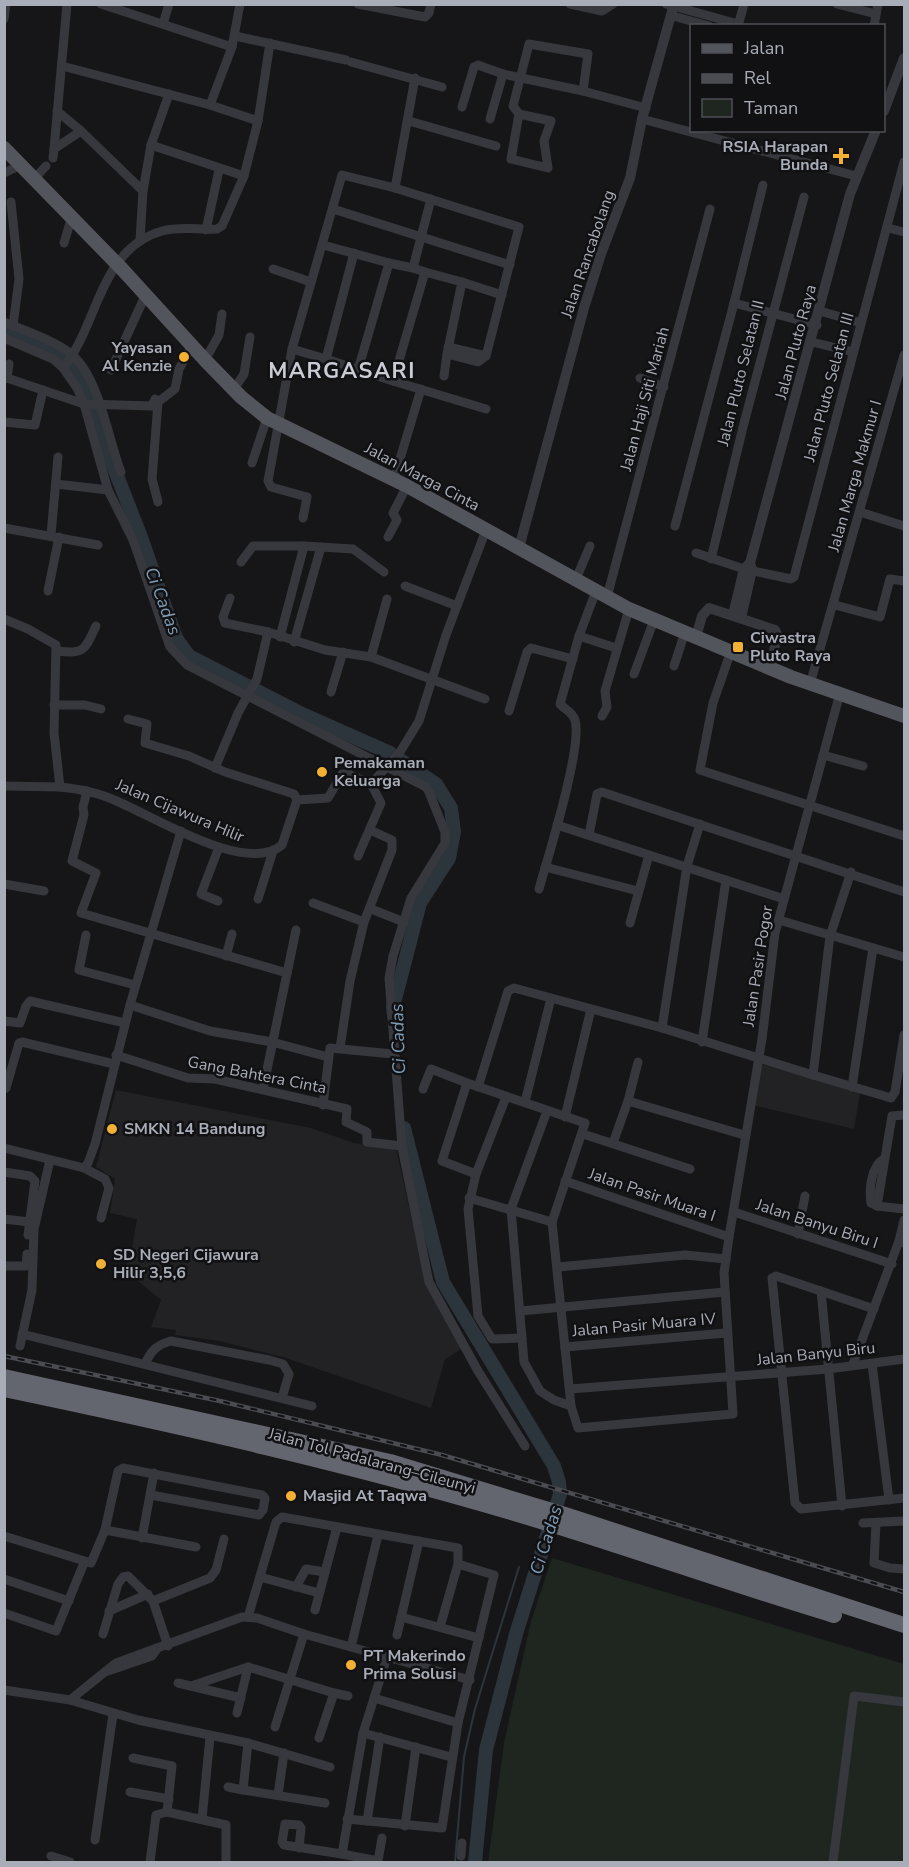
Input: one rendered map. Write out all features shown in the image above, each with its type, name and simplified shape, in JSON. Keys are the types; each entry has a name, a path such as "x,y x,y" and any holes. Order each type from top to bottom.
{"highway":[{"name":"Jalan Tol Padalarang–Cileunyi","path":"4,1377 390,1462 566,1522 904,1625"},
{"name":"Jalan Tol Padalarang–Cileunyi","path":"4,1389 265,1445 532,1511"},
{"name":"Jalan Tol Padalarang–Cileunyi","path":"566,1522 723,1582 904,1637"}],"main road":[{"name":"Jalan Marga Cinta","path":"4,148 120,266 205,360 234,389 272,421 401,483 629,609 810,684 904,716"}],"street":[{"path":"4,19 6,4"},
{"path":"67,4 54,154 81,131"},
{"path":"101,4 232,47"},
{"path":"163,24 169,4"},
{"path":"210,105 232,47 240,4"},
{"path":"358,4 425,17 429,13 431,4"},
{"path":"570,4 602,11 613,4"},
{"path":"738,24 744,4"},
{"path":"837,4 878,9 874,24"},
{"path":"672,8 734,24"},
{"path":"672,8 705,24"},
{"name":"Jalan Rancabolang","path":"525,551 584,308 601,254 630,178 672,8"},
{"path":"235,36 348,61 441,87"},
{"path":"270,43 258,121 244,176 222,226 206,230 175,229 140,240 120,266 108,275 68,361 86,404 108,490 133,540 170,647 187,665 389,764 426,787 445,832 443,850 418,886 404,922 389,978 393,1054 402,1146 429,1282 478,1371 525,1446"},
{"path":"519,114 511,160 545,169 548,167 544,141 551,121 519,114 513,106 529,44 589,56 583,91"},
{"path":"885,106 900,80 904,57"},
{"path":"462,107 475,66 481,65 503,74 583,91 690,124"},
{"path":"62,66 210,105 258,121"},
{"path":"490,119 503,74"},
{"path":"395,188 415,78"},
{"path":"140,240 142,191 151,145 169,94"},
{"path":"57,111 81,131 142,191"},
{"path":"409,121 496,146"},
{"path":"715,132 856,176"},
{"name":"Jalan Pluto Raya","path":"737,616 856,176 875,132"},
{"path":"151,145 219,170 244,176"},
{"name":"Jalan Pluto Selatan III","path":"749,567 791,579 794,577 904,162"},
{"path":"4,173 21,165"},
{"path":"35,178 46,166"},
{"path":"206,230 219,170"},
{"path":"252,463 272,421 342,174 518,225 486,356 447,350"},
{"path":"675,526 763,185"},
{"name":"Jalan Pluto Selatan II","path":"711,558 772,313 804,196"},
{"path":"413,268 431,199"},
{"path":"11,202 19,279 9,324 68,361 100,404 121,472"},
{"path":"333,209 510,265"},
{"name":"Jalan Haji Siti Mariah","path":"556,825 575,740 576,725 572,714 560,705 579,636 602,594 664,387 710,209"},
{"path":"64,243 72,216"},
{"path":"888,228 904,232"},
{"path":"323,245 413,268 502,295"},
{"path":"326,359 354,253"},
{"path":"358,370 389,263"},
{"path":"273,269 311,282"},
{"path":"393,381 425,272"},
{"path":"444,376 447,350 462,282"},
{"path":"111,370 146,294"},
{"path":"734,303 817,325"},
{"path":"820,311 861,323"},
{"path":"205,360 219,335 222,314"},
{"path":"234,389 244,374 250,337"},
{"path":"4,338 53,359 68,361"},
{"path":"812,342 853,352"},
{"path":"158,502 152,479 158,402 175,389 178,369 192,346"},
{"path":"292,349 486,409"},
{"name":"Jalan Marga Makmur I","path":"810,684 835,605 860,512 900,390 904,355"},
{"path":"9,364 6,378 8,381 86,404 152,406 156,399"},
{"path":"640,378 664,387"},
{"path":"388,537 396,520 393,513 421,389"},
{"path":"4,422 35,425 43,390"},
{"path":"272,421 269,483 271,487 307,497 303,518"},
{"path":"48,591 55,536 58,457"},
{"path":"56,484 108,490"},
{"path":"860,512 904,526"},
{"path":"371,784 400,752 419,721 456,606 472,573 480,527"},
{"path":"4,528 99,545"},
{"path":"241,562 253,546 321,547 357,551 372,566 384,572"},
{"path":"279,637 304,546"},
{"path":"576,579 590,546"},
{"path":"294,642 321,547"},
{"path":"696,553 749,567"},
{"path":"835,605 880,617 890,579 894,577 904,581"},
{"path":"405,586 456,606"},
{"path":"231,598 223,617 225,623 267,632 294,642 371,657 485,699"},
{"path":"371,657 387,599"},
{"path":"602,716 607,707 605,691 629,609"},
{"path":"674,666 706,609 737,616 776,631 771,668"},
{"path":"4,619 54,643 58,651 54,705 56,760 60,787"},
{"path":"634,674 654,620"},
{"path":"58,651 76,654 81,651 96,626"},
{"path":"215,768 255,682 267,632"},
{"path":"579,636 616,648"},
{"path":"509,711 527,652 531,648 573,659"},
{"path":"731,651 713,703 700,769 904,836"},
{"path":"331,692 343,652"},
{"name":"Jalan Pasir Pogor","path":"571,1406 577,1427 581,1429 731,1416 735,1408 726,1333 724,1292 729,1237 778,920 840,693"},
{"path":"54,705 85,705 101,709"},
{"path":"128,719 147,724 144,743 189,756 215,768 294,794 297,800 282,845 273,851 258,899"},
{"path":"823,755 863,766"},
{"path":"297,800 328,798 342,774 371,784 381,803 358,856"},
{"name":"Jalan Cijawura Hilir","path":"4,786 60,787 87,791 119,802 219,847 244,854 273,851"},
{"path":"87,791 83,807 84,815 72,861 96,873 81,912 287,973"},
{"path":"589,835 597,794 601,792 851,872 904,892"},
{"path":"662,1028 687,866 700,824"},
{"path":"539,889 556,825 784,899"},
{"path":"340,1048 350,981 364,922 371,909 393,843 392,840 370,830"},
{"path":"84,1168 95,1144 135,985 181,831"},
{"path":"218,902 201,894 219,847"},
{"path":"630,923 649,855"},
{"path":"545,867 638,891"},
{"path":"813,1075 831,936 851,872"},
{"path":"702,1042 726,880"},
{"path":"4,884 44,891"},
{"path":"313,903 364,922"},
{"path":"371,909 404,922"},
{"path":"778,920 904,957"},
{"path":"263,1089 296,930"},
{"path":"226,956 232,934"},
{"path":"86,936 79,970 135,985"},
{"path":"852,1087 873,948"},
{"path":"478,1087 508,991 521,988 662,1028 888,1098 893,1097 904,1035"},
{"path":"525,1102 550,998"},
{"path":"4,1021 20,1023 30,1001 125,1023"},
{"path":"130,1005 210,1031 272,1042 328,1058"},
{"path":"565,1117 591,1009"},
{"name":"Gang Bahtera Cinta","path":"6,1088 19,1043 22,1042 115,1059 188,1078 213,1078 348,1110 346,1122 367,1132 367,1142 402,1146"},
{"path":"323,1105 330,1048 393,1054"},
{"path":"613,1143 628,1101 638,1062"},
{"path":"423,1089 431,1069 585,1123 552,1222 571,1406 554,1400 535,1385 524,1362 511,1209 547,1111"},
{"path":"467,1083 442,1160 445,1164 477,1174"},
{"path":"506,1097 477,1174 468,1209 480,1322 492,1339 522,1338"},
{"path":"628,1101 744,1135"},
{"path":"904,1115 892,1116 877,1206 904,1209"},
{"path":"583,1134 690,1169"},
{"path":"4,1148 84,1168 105,1179 109,1188 101,1218"},
{"path":"20,1346 32,1290 34,1229 50,1160"},
{"path":"4,1172 30,1176 35,1181 26,1266 4,1266"},
{"name":"Jalan Pasir Muara I","path":"565,1181 729,1237"},
{"path":"798,1234 805,1196"},
{"path":"469,1198 552,1222"},
{"name":"Jalan Banyu Biru I","path":"734,1212 891,1264 853,1364"},
{"path":"4,1219 29,1222"},
{"path":"891,1264 902,1242 904,1220"},
{"path":"558,1267 685,1255 726,1258"},
{"path":"874,1309 773,1276 796,1505 801,1509 904,1498"},
{"path":"821,1291 842,1506"},
{"path":"520,1311 724,1292"},
{"name":"Jalan Pasir Muara IV","path":"565,1347 726,1333"},
{"path":"22,1334 312,1406"},
{"path":"145,1365 152,1350 171,1341 269,1360 283,1364 289,1374 282,1398"},
{"name":"Jalan Banyu Biru","path":"570,1389 828,1369 904,1359"},
{"path":"872,1364 889,1500"},
{"path":"4,1536 84,1563 93,1562 105,1530 118,1472 123,1468 262,1495 265,1498 264,1510 259,1515 151,1495"},
{"path":"142,1538 154,1473"},
{"path":"248,1617 278,1518 282,1516 458,1548 458,1564 440,1627"},
{"path":"863,1523 904,1521"},
{"path":"876,1523 874,1563 904,1569"},
{"path":"315,1610 337,1527"},
{"path":"105,1530 196,1547"},
{"path":"351,1647 378,1535"},
{"path":"109,1611 210,1578 216,1570 224,1539"},
{"path":"397,1635 419,1541"},
{"path":"4,1613 56,1631 84,1563"},
{"path":"348,1819 442,1828 451,1757 494,1575 458,1564"},
{"path":"296,1587 306,1569 325,1572"},
{"path":"103,1634 109,1611 123,1577 128,1576 150,1598 168,1646"},
{"path":"260,1577 319,1593"},
{"path":"4,1579 69,1601"},
{"path":"70,1700 116,1663 149,1650 168,1646 234,1619 248,1617 470,1680"},
{"path":"401,1617 479,1638"},
{"path":"275,1727 303,1634"},
{"path":"342,1854 363,1733 387,1657"},
{"path":"237,1713 248,1667"},
{"path":"194,1685 248,1667 348,1696"},
{"path":"178,1683 241,1698"},
{"path":"4,1690 70,1700 114,1714 210,1737 248,1743 330,1767"},
{"path":"319,1738 334,1693"},
{"path":"833,1863 854,1696 904,1702"},
{"path":"374,1698 458,1723"},
{"path":"95,1840 114,1714"},
{"path":"363,1733 451,1757"},
{"path":"202,1819 210,1737"},
{"path":"367,1821 380,1737"},
{"path":"243,1790 248,1743"},
{"path":"405,1826 416,1747"},
{"path":"278,1795 284,1753"},
{"path":"133,1758 170,1764 172,1768 167,1812"},
{"path":"228,1787 325,1803"},
{"path":"130,1792 169,1799"},
{"path":"150,1863 156,1815 167,1812 226,1825 229,1862"},
{"path":"299,1848 378,1861 382,1838"},
{"path":"461,1856 462,1843"},
{"path":"51,1856 70,1863"}],"shaded area":[{"path":"761,1064 860,1093 854,1129 752,1105"},
{"path":"116,1090 311,1128 354,1143 396,1148 418,1248 463,1348 445,1359 431,1408 286,1358 220,1341 175,1335 176,1330 151,1327 161,1300 126,1271 127,1257 131,1254 137,1219 110,1213 115,1179 96,1167"}],"green space":[{"path":"552,1558 904,1664 904,1862 488,1862 504,1743 531,1621"}],"waterway":[{"name":"Ci Cadas","path":"4,328 72,361 141,537 176,638 189,656 302,714 390,753 436,784 451,808 454,832 449,858 420,903 393,1007 394,1016"},
{"name":"Ci Cadas","path":"404,1128 443,1282 554,1466 559,1482 560,1494 516,1634 486,1750 475,1862"},
{"path":"455,1862 464,1757 475,1709 519,1567"}],"railway":[{"path":"4,1356 220,1401 442,1455 904,1592"}],"place":[{"name":"RSIA Harapan Bunda","path":"841,156"},
{"name":"Yayasan Al Kenzie","path":"184,357"},
{"name":"Ciwastra Pluto Raya","path":"738,647"},
{"name":"Pemakaman Keluarga","path":"322,772"},
{"name":"SMKN 14 Bandung","path":"112,1129"},
{"name":"SD Negeri Cijawura Hilir 3,5,6","path":"101,1264"},
{"name":"Masjid At Taqwa","path":"291,1496"},
{"name":"PT Makerindo Prima Solusi","path":"351,1665"}],"district":[{"name":"MARGASARI","path":"342,371"}]}
